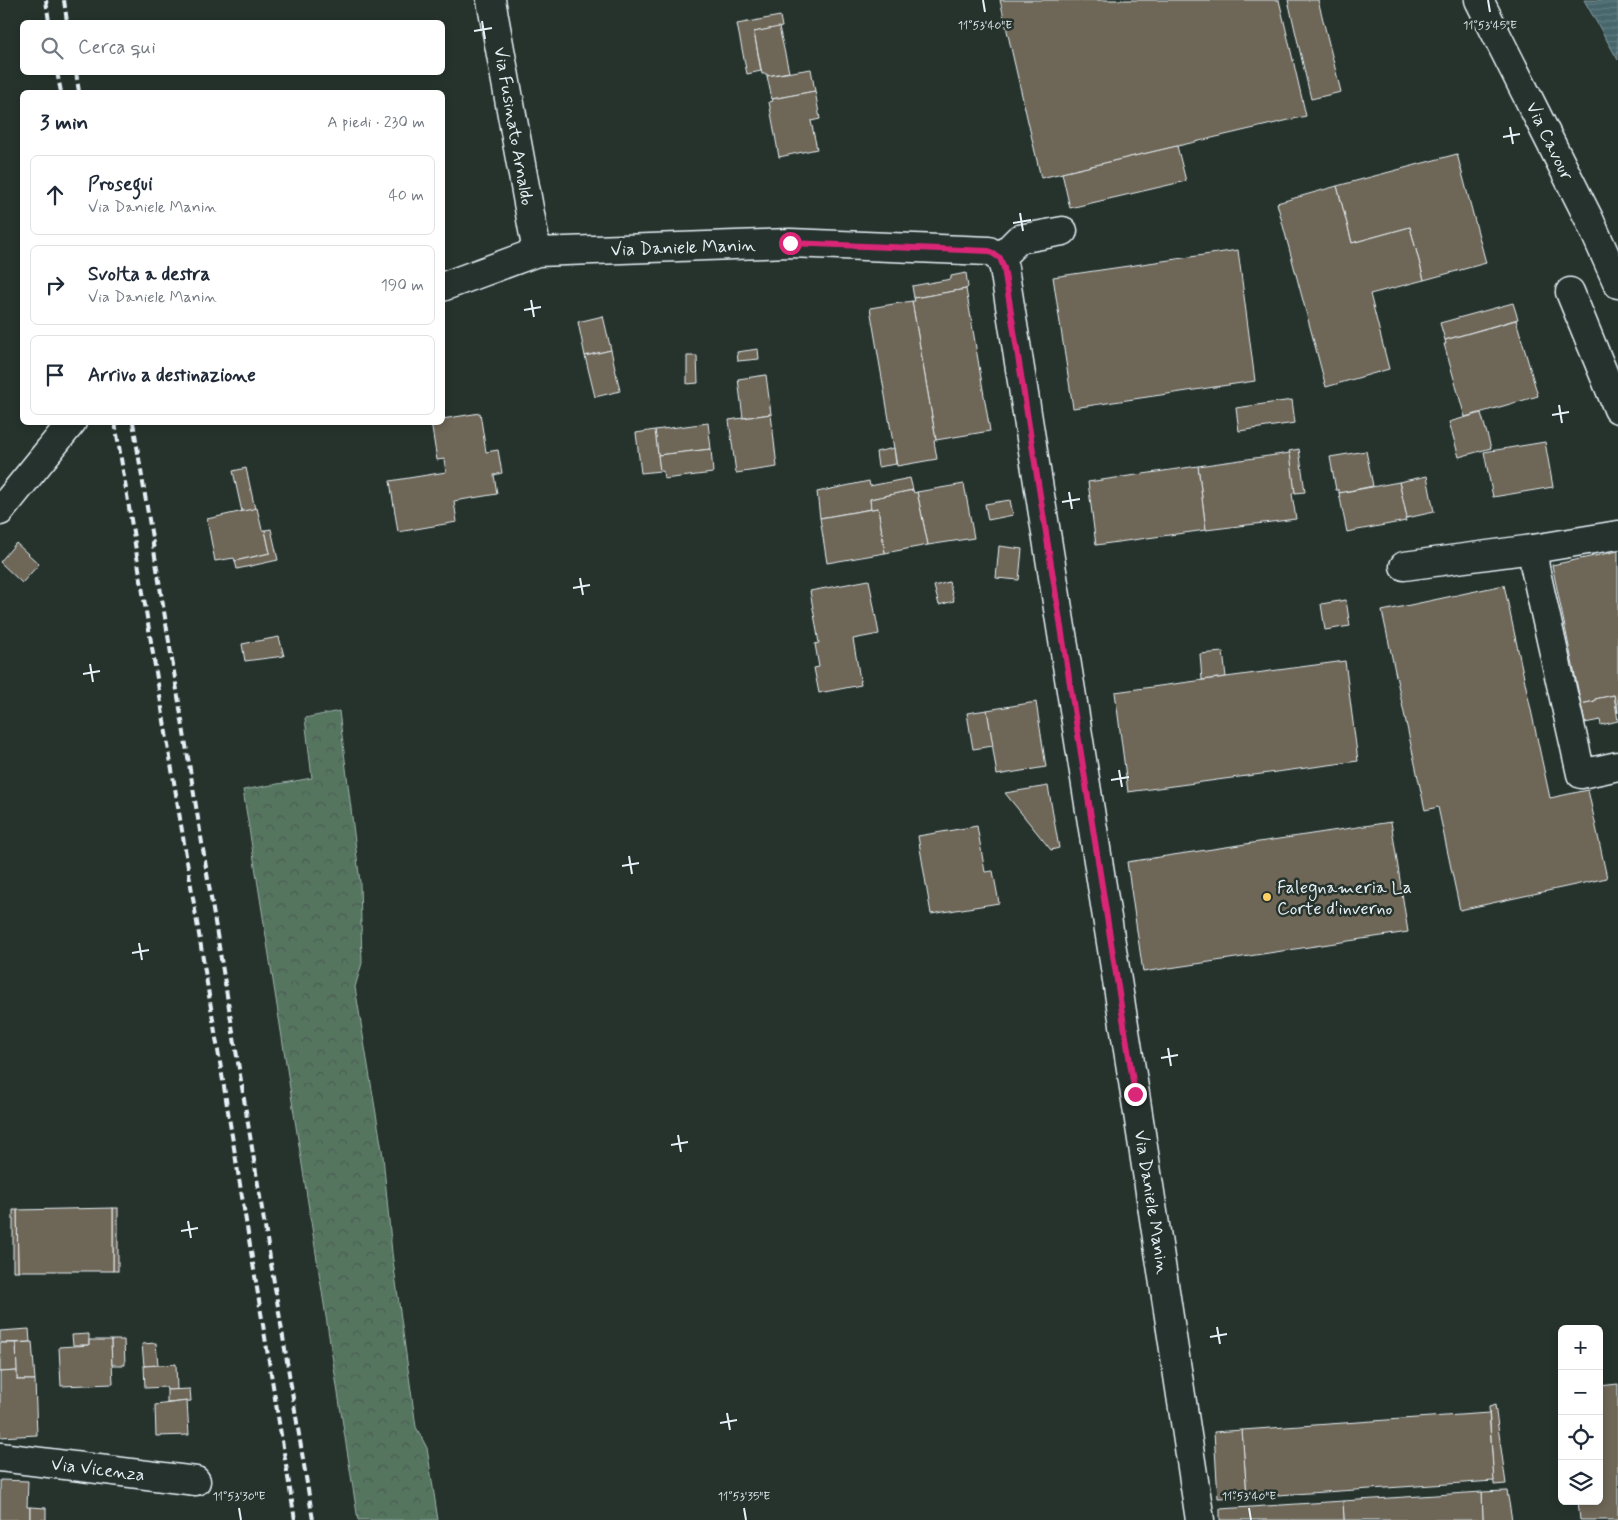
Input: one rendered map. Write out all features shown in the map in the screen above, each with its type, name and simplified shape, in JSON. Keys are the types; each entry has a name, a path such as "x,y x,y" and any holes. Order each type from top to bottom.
{"street":[{"name":"Via Fusinato Arnaldo","path":"491,0 537,252"},
{"name":"Via Cavour","path":"1479,0 1589,220 1618,284"},
{"path":"1000,258 1019,239 1063,231"},
{"name":"Via Daniele Manin","path":"445,286 537,252 790,243 989,251 1000,258 1004,268 1067,662 1200,1520"},
{"path":"1570,292 1618,409"},
{"path":"0,511 70,425"},
{"path":"1404,566 1533,549 1618,535"},
{"path":"1533,549 1581,774 1618,766"},
{"name":"Via Vicenza","path":"0,1457 196,1481"}],"green space":[{"path":"339,711 360,882 362,963 355,987 383,1156 392,1253 416,1427 427,1448 438,1520 358,1520 243,790 312,778 305,718"}],"water":[{"path":"1584,0 1618,0 1618,60"}],"building":[{"path":"1000,0 1279,0 1306,116 1041,178"},
{"path":"1288,0 1318,0 1341,92 1311,99"},
{"path":"780,16 782,27 754,32 761,71 747,74 737,24"},
{"path":"779,27 789,72 767,76 767,74 762,74 754,32"},
{"path":"811,69 815,91 772,99 767,76"},
{"path":"815,91 820,119 811,121 817,149 779,157 769,102 773,101 772,99"},
{"path":"1177,146 1186,181 1070,208 1062,173"},
{"path":"1457,154 1486,263 1424,280 1410,227 1352,243 1337,186"},
{"path":"1337,186 1352,243 1410,227 1424,280 1370,294 1389,369 1326,387 1277,203"},
{"path":"1238,250 1255,381 1073,408 1053,277"},
{"path":"966,273 968,287 966,289 914,298 912,286 951,279 951,276"},
{"path":"966,289 990,431 936,440 912,301 915,301 914,298"},
{"path":"912,301 936,440 934,441 937,459 897,466 870,308"},
{"path":"1513,303 1518,319 1445,340 1440,323"},
{"path":"603,316 611,350 585,356 578,322"},
{"path":"1516,320 1538,396 1465,417 1444,344 1446,344 1445,340"},
{"path":"758,349 759,359 738,361 737,352"},
{"path":"611,350 620,391 595,397 585,356"},
{"path":"687,356 697,356 698,383 687,384"},
{"path":"766,375 771,414 743,418 738,379"},
{"path":"1292,400 1295,423 1239,431 1236,408"},
{"path":"480,413 486,452 498,450 502,473 494,475 497,494 454,501 457,522 398,532 390,481 446,472 444,459 437,460 431,425 445,425 445,419"},
{"path":"1481,413 1491,448 1459,457 1449,422"},
{"path":"771,414 777,467 736,473 729,420"},
{"path":"708,423 711,449 658,455 655,430"},
{"path":"655,430 660,471 641,473 636,433"},
{"path":"1545,442 1553,487 1493,497 1484,452"},
{"path":"894,448 896,464 878,467 876,452"},
{"path":"711,449 713,473 664,479 663,471 660,471 658,455"},
{"path":"1299,449 1305,492 1295,493 1289,451"},
{"path":"1366,451 1373,486 1339,493 1339,490 1336,490 1330,457"},
{"path":"1290,453 1295,493 1292,494 1296,519 1206,530 1198,466"},
{"path":"1198,466 1206,530 1096,545 1088,482"},
{"path":"246,468 255,509 242,512 233,471"},
{"path":"1427,476 1434,512 1407,518 1399,482"},
{"path":"910,478 913,490 870,499 871,509 820,518 817,492 869,481 870,486"},
{"path":"1399,482 1407,518 1405,518 1406,521 1347,532 1339,493"},
{"path":"964,484 974,538 928,545 917,492"},
{"path":"913,490 914,493 917,492 928,545 885,553 878,508 871,509 870,499"},
{"path":"1010,500 1013,515 988,520 985,504"},
{"path":"257,508 262,530 265,530 270,553 235,561 234,558 215,561 207,519"},
{"path":"878,508 885,553 827,563 820,518"},
{"path":"271,529 278,560 237,569 235,561 270,553 265,530"},
{"path":"16,543 39,564 22,583 0,562"},
{"path":"999,546 1022,549 1019,580 996,578"},
{"path":"1618,551 1618,713 1614,695 1581,704 1552,565"},
{"path":"869,580 879,634 853,639 861,685 819,693 814,668 819,667 815,644 819,643 810,591"},
{"path":"949,582 954,601 939,605 934,586"},
{"path":"1504,585 1550,798 1588,790 1607,878 1460,910 1438,807 1425,810 1382,611"},
{"path":"1346,600 1350,626 1325,630 1321,604"},
{"path":"279,637 284,656 245,661 242,644"},
{"path":"1223,652 1226,677 1202,680 1200,654"},
{"path":"1345,661 1358,761 1128,792 1115,692"},
{"path":"1614,695 1618,721 1601,725 1600,720 1585,723 1581,704"},
{"path":"1036,702 1046,767 997,775 987,710"},
{"path":"987,710 993,746 973,749 967,713"},
{"path":"1048,786 1059,848 1051,850 1005,793"},
{"name":"Falegnameria La Corte d'inverno","path":"1391,822 1408,932 1143,972 1127,862"},
{"path":"977,826 985,872 993,871 999,903 931,914 918,836"},
{"path":"113,1208 118,1208 118,1271 113,1271"},
{"path":"113,1208 113,1271 18,1271 17,1210"},
{"path":"13,1210 17,1210 18,1271 13,1271"},
{"path":"29,1329 30,1342 0,1343 0,1331"},
{"path":"89,1334 89,1345 73,1345 72,1335"},
{"path":"89,1340 111,1340 113,1384 61,1386 59,1347 89,1345"},
{"path":"111,1340 124,1340 125,1365 112,1365"},
{"path":"32,1342 35,1380 17,1380 16,1343"},
{"path":"0,1343 16,1343 17,1371 0,1372"},
{"path":"156,1343 158,1365 144,1366 142,1344"},
{"path":"176,1364 177,1390 167,1390 166,1387 145,1388 144,1366"},
{"path":"17,1371 17,1380 35,1380 37,1435 0,1437 0,1372"},
{"path":"1618,1384 1618,1520 1580,1520 1578,1505 1603,1505 1603,1386"},
{"path":"190,1389 191,1401 167,1403 167,1390"},
{"path":"187,1401 189,1435 156,1436 155,1405"},
{"path":"1495,1405 1506,1484 1494,1485 1489,1407"},
{"path":"1489,1413 1494,1481 1247,1497 1242,1430"},
{"path":"1242,1430 1247,1497 1218,1498 1214,1432"},
{"path":"0,1480 28,1481 27,1507 30,1507 30,1520 0,1520"},
{"path":"1507,1491 1512,1520 1483,1520 1482,1492"},
{"path":"1482,1492 1483,1520 1344,1520 1343,1501"},
{"path":"1343,1501 1344,1520 1220,1520 1220,1509"},
{"path":"30,1507 46,1508 46,1520 30,1520"}],"railway":[{"path":"46,0 49,20"},
{"path":"64,0 67,20"},
{"path":"58,75 61,90"},
{"path":"76,75 79,90"},
{"path":"115,425 295,1520"},
{"path":"133,425 313,1520"}],"place":[{"name":"Falegnameria La Corte d'inverno","path":"1267,897"}],"route":[{"path":"790,243 989,251 1000,258 1004,268 1135,1094"}]}
